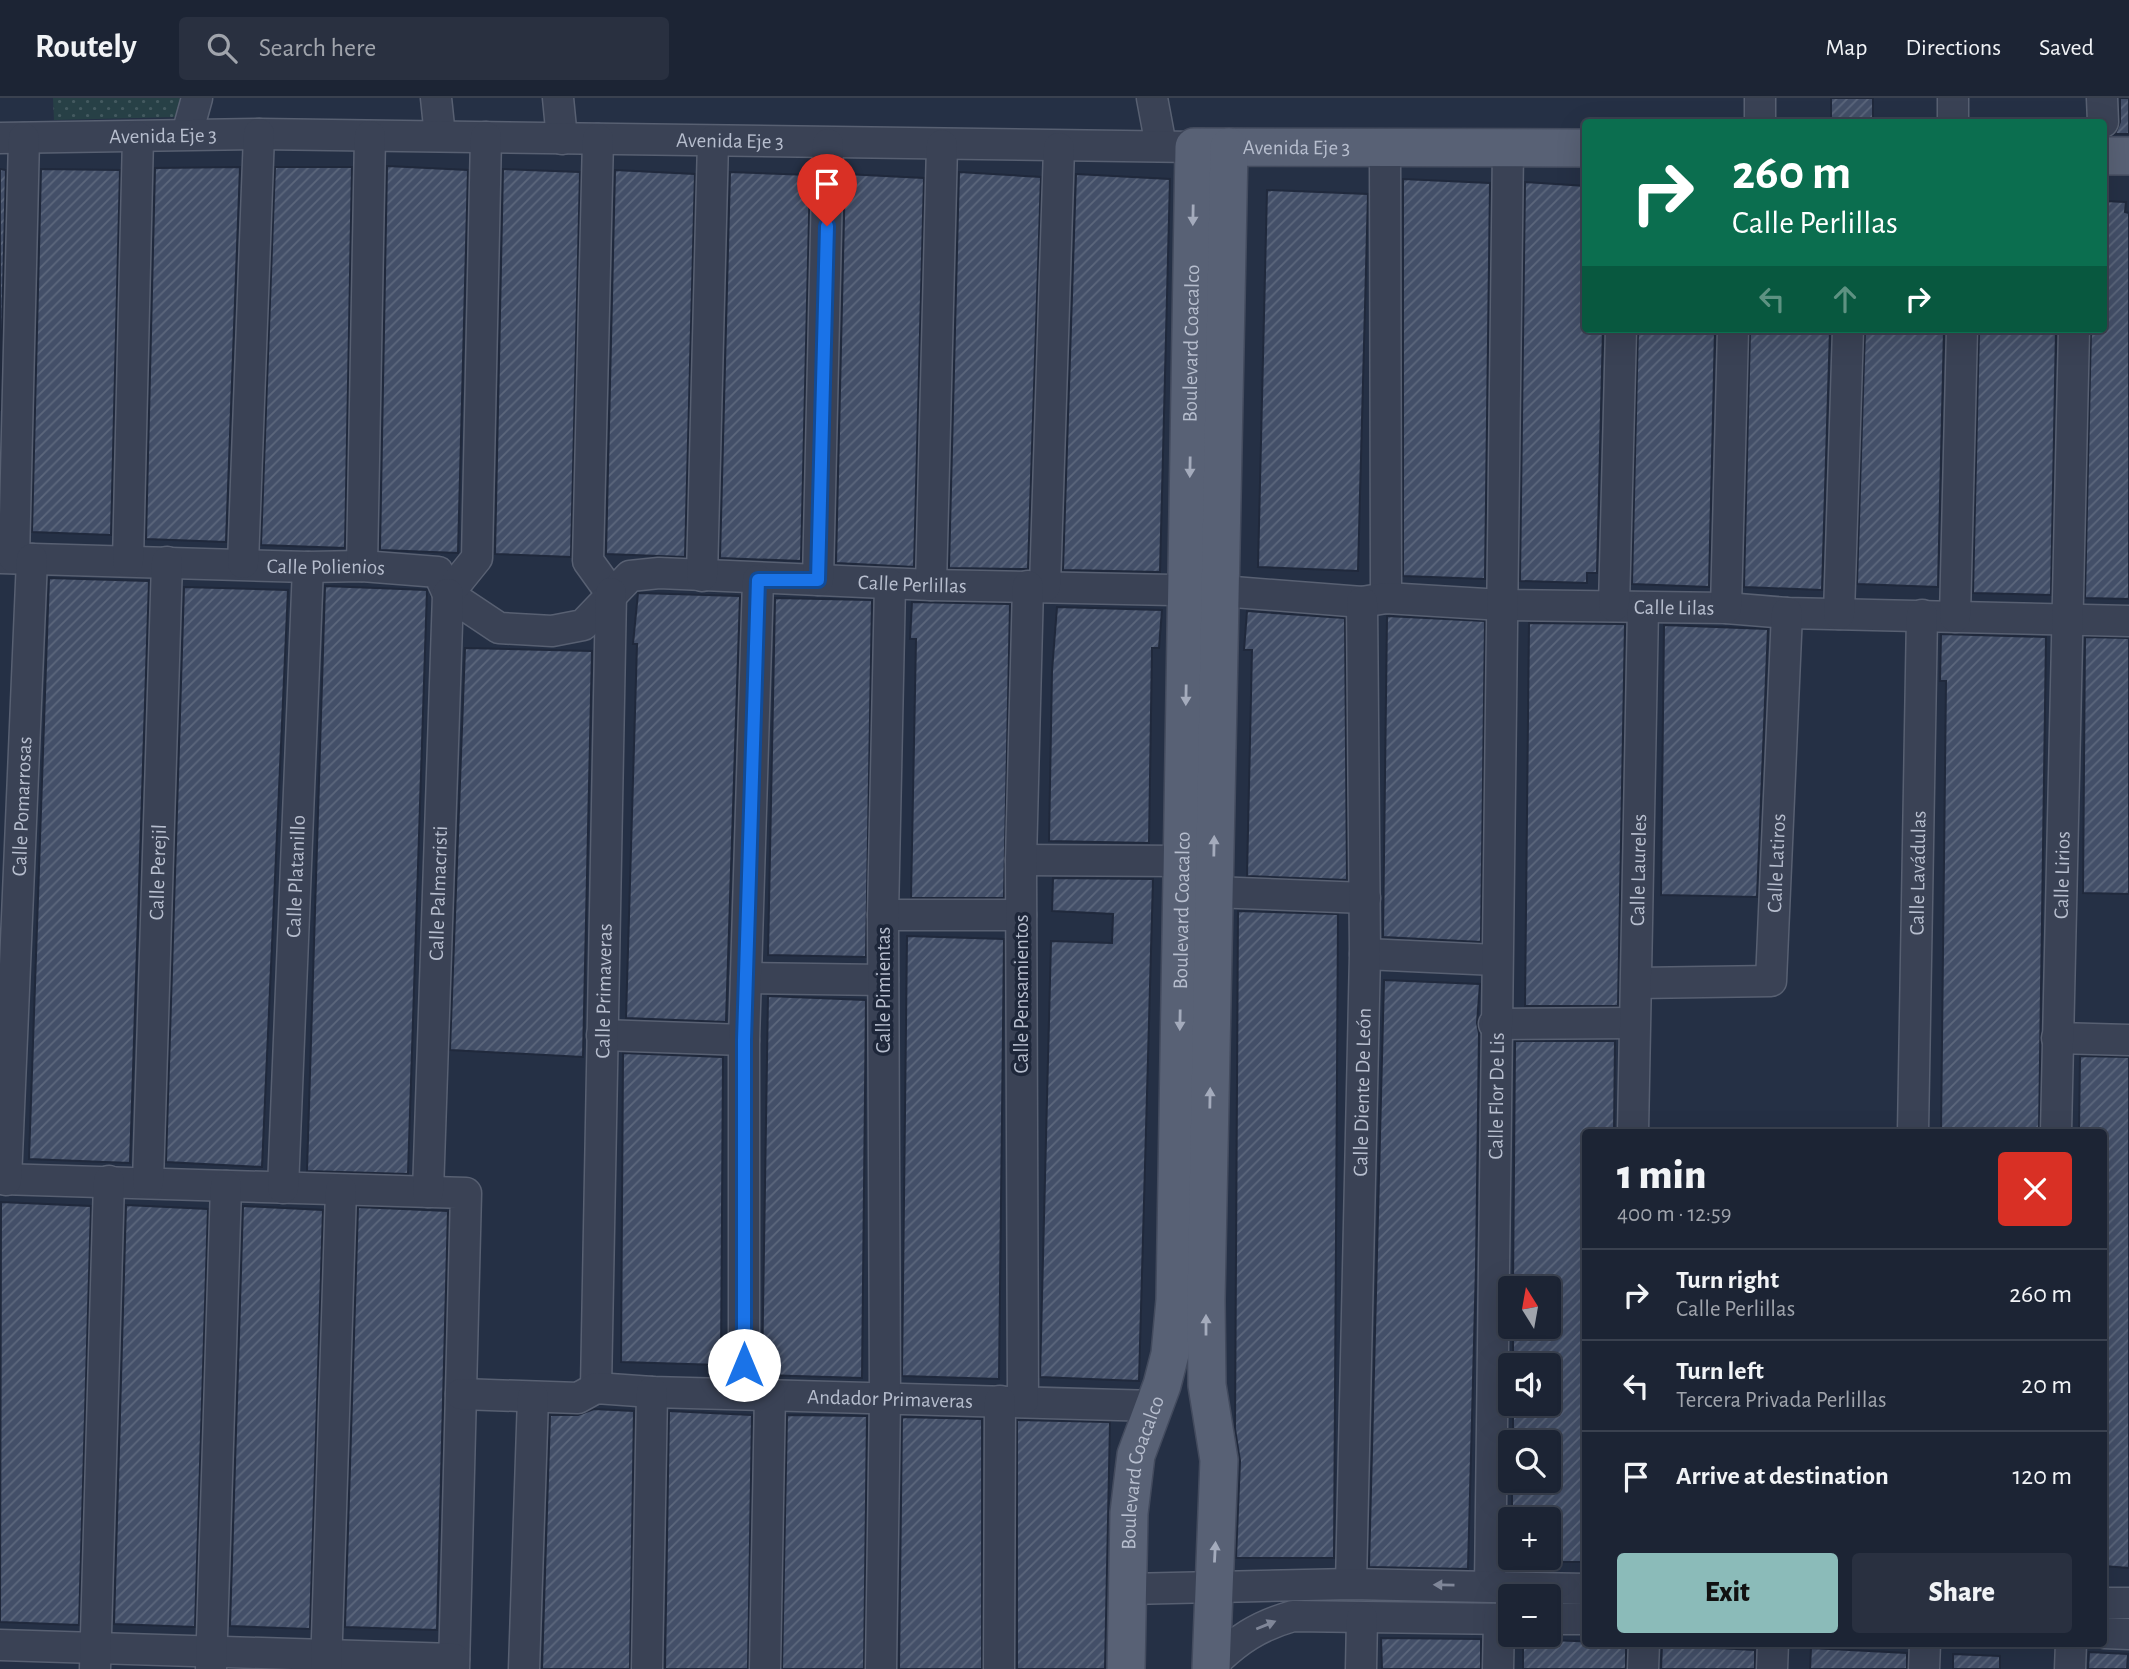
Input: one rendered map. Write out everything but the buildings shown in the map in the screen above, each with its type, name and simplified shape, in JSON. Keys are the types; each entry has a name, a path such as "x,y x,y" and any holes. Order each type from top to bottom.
{"main road":[{"name":"Avenida Eje 3","path":"1195,147 1582,148"},
{"name":"Boulevard Coacalco","path":"1195,147 1213,892 1206,1354 1207,1385 1219,1460 1212,1667"},
{"path":"2107,156 2129,156"},
{"name":"Boulevard Coacalco","path":"1126,1669 1129,1513 1136,1455 1155,1406 1170,1354 1175,1300 1182,861 1205,590"}],"street":[{"path":"187,134 197,98"},
{"path":"436,98 440,136"},
{"path":"558,98 562,139"},
{"path":"1152,98 1195,147"},
{"path":"1760,98 1760,119"},
{"path":"1953,98 1953,119"},
{"path":"2102,98 2103,119"},
{"path":"243,563 259,134"},
{"name":"Avenida Eje 3","path":"12,138 259,134 1059,148 1195,147"},
{"path":"362,566 370,136"},
{"path":"128,561 138,137"},
{"path":"448,594 477,558 486,137"},
{"name":"Calle Pomarrosas","path":"3,1180 16,558 12,138"},
{"path":"598,139 588,561 611,593"},
{"path":"702,576 713,141"},
{"path":"818,580 828,144"},
{"path":"931,585 942,145"},
{"name":"Calle Pensamientos","path":"999,1669 1011,1401 1021,860 1059,148"},
{"name":"Calle Diente De León","path":"1351,1584 1365,898 1385,148"},
{"name":"Calle Flor De Lis","path":"1490,1586 1494,1024 1508,148"},
{"path":"1614,606 1621,333"},
{"path":"1726,608 1733,333"},
{"path":"1839,614 1848,333"},
{"path":"1955,617 1962,333"},
{"name":"Calle Lirios","path":"2056,1129 2074,333"},
{"name":"Calle Polienios","path":"16,558 308,567 362,566 438,572 448,594 499,628 552,631 583,625 611,593"},
{"name":"Calle Perejil","path":"148,1182 167,562"},
{"name":"Calle Platanillo","path":"284,1188 308,567"},
{"name":"Calle Perlillas","path":"611,593 630,576 659,573 758,580 1205,590"},
{"path":"758,580 744,1040 765,1669"},
{"name":"Calle Pimientas","path":"881,1669 885,1397 883,915 890,584"},
{"name":"Calle Lilas","path":"1205,590 1502,605 1726,608 1787,613 2129,621"},
{"name":"Calle Primaveras","path":"596,1388 611,593"},
{"name":"Calle Palmacristi","path":"428,1192 448,594"},
{"name":"Calle Laureles","path":"1633,1129 1643,608"},
{"name":"Calle Latiros","path":"1637,983 1771,981 1787,613"},
{"name":"Calle Lavádulas","path":"1913,1129 1922,615"},
{"path":"1021,860 1182,861"},
{"path":"1213,892 1365,898"},
{"path":"883,915 1021,915"},
{"path":"1365,954 1496,960"},
{"path":"746,978 883,980"},
{"path":"1494,1024 1634,1023"},
{"path":"602,1035 744,1040"},
{"path":"2057,1038 2129,1040"},
{"path":"0,1645 95,1658 454,1664 466,1193 3,1180"},
{"path":"95,1658 109,1181"},
{"path":"211,1660 226,1186"},
{"path":"326,1662 341,1190"},
{"name":"Andador Primaveras","path":"461,1394 578,1398 596,1388 652,1392 1155,1406"},
{"path":"647,1669 652,1392"},
{"path":"524,1669 533,1397"},
{"path":"1127,1589 1351,1584 1582,1589"},
{"path":"2107,1603 2129,1603"},
{"path":"1212,1667 1238,1639 1264,1625 1293,1616 1498,1619"},
{"path":"1361,1669 1362,1618"},
{"path":"1561,1619 1582,1619"},
{"path":"2107,1633 2129,1634"},
{"path":"1498,1669 1501,1647"},
{"path":"1643,1669 1644,1647"},
{"path":"1772,1669 1773,1647"},
{"path":"1924,1669 1925,1647"},
{"path":"2070,1669 2071,1647"}],"green space":[{"path":"53,98 184,98 178,117 54,120"}],"route":[{"path":"744,1365 744,1040 758,580 818,580 827,226"}]}
